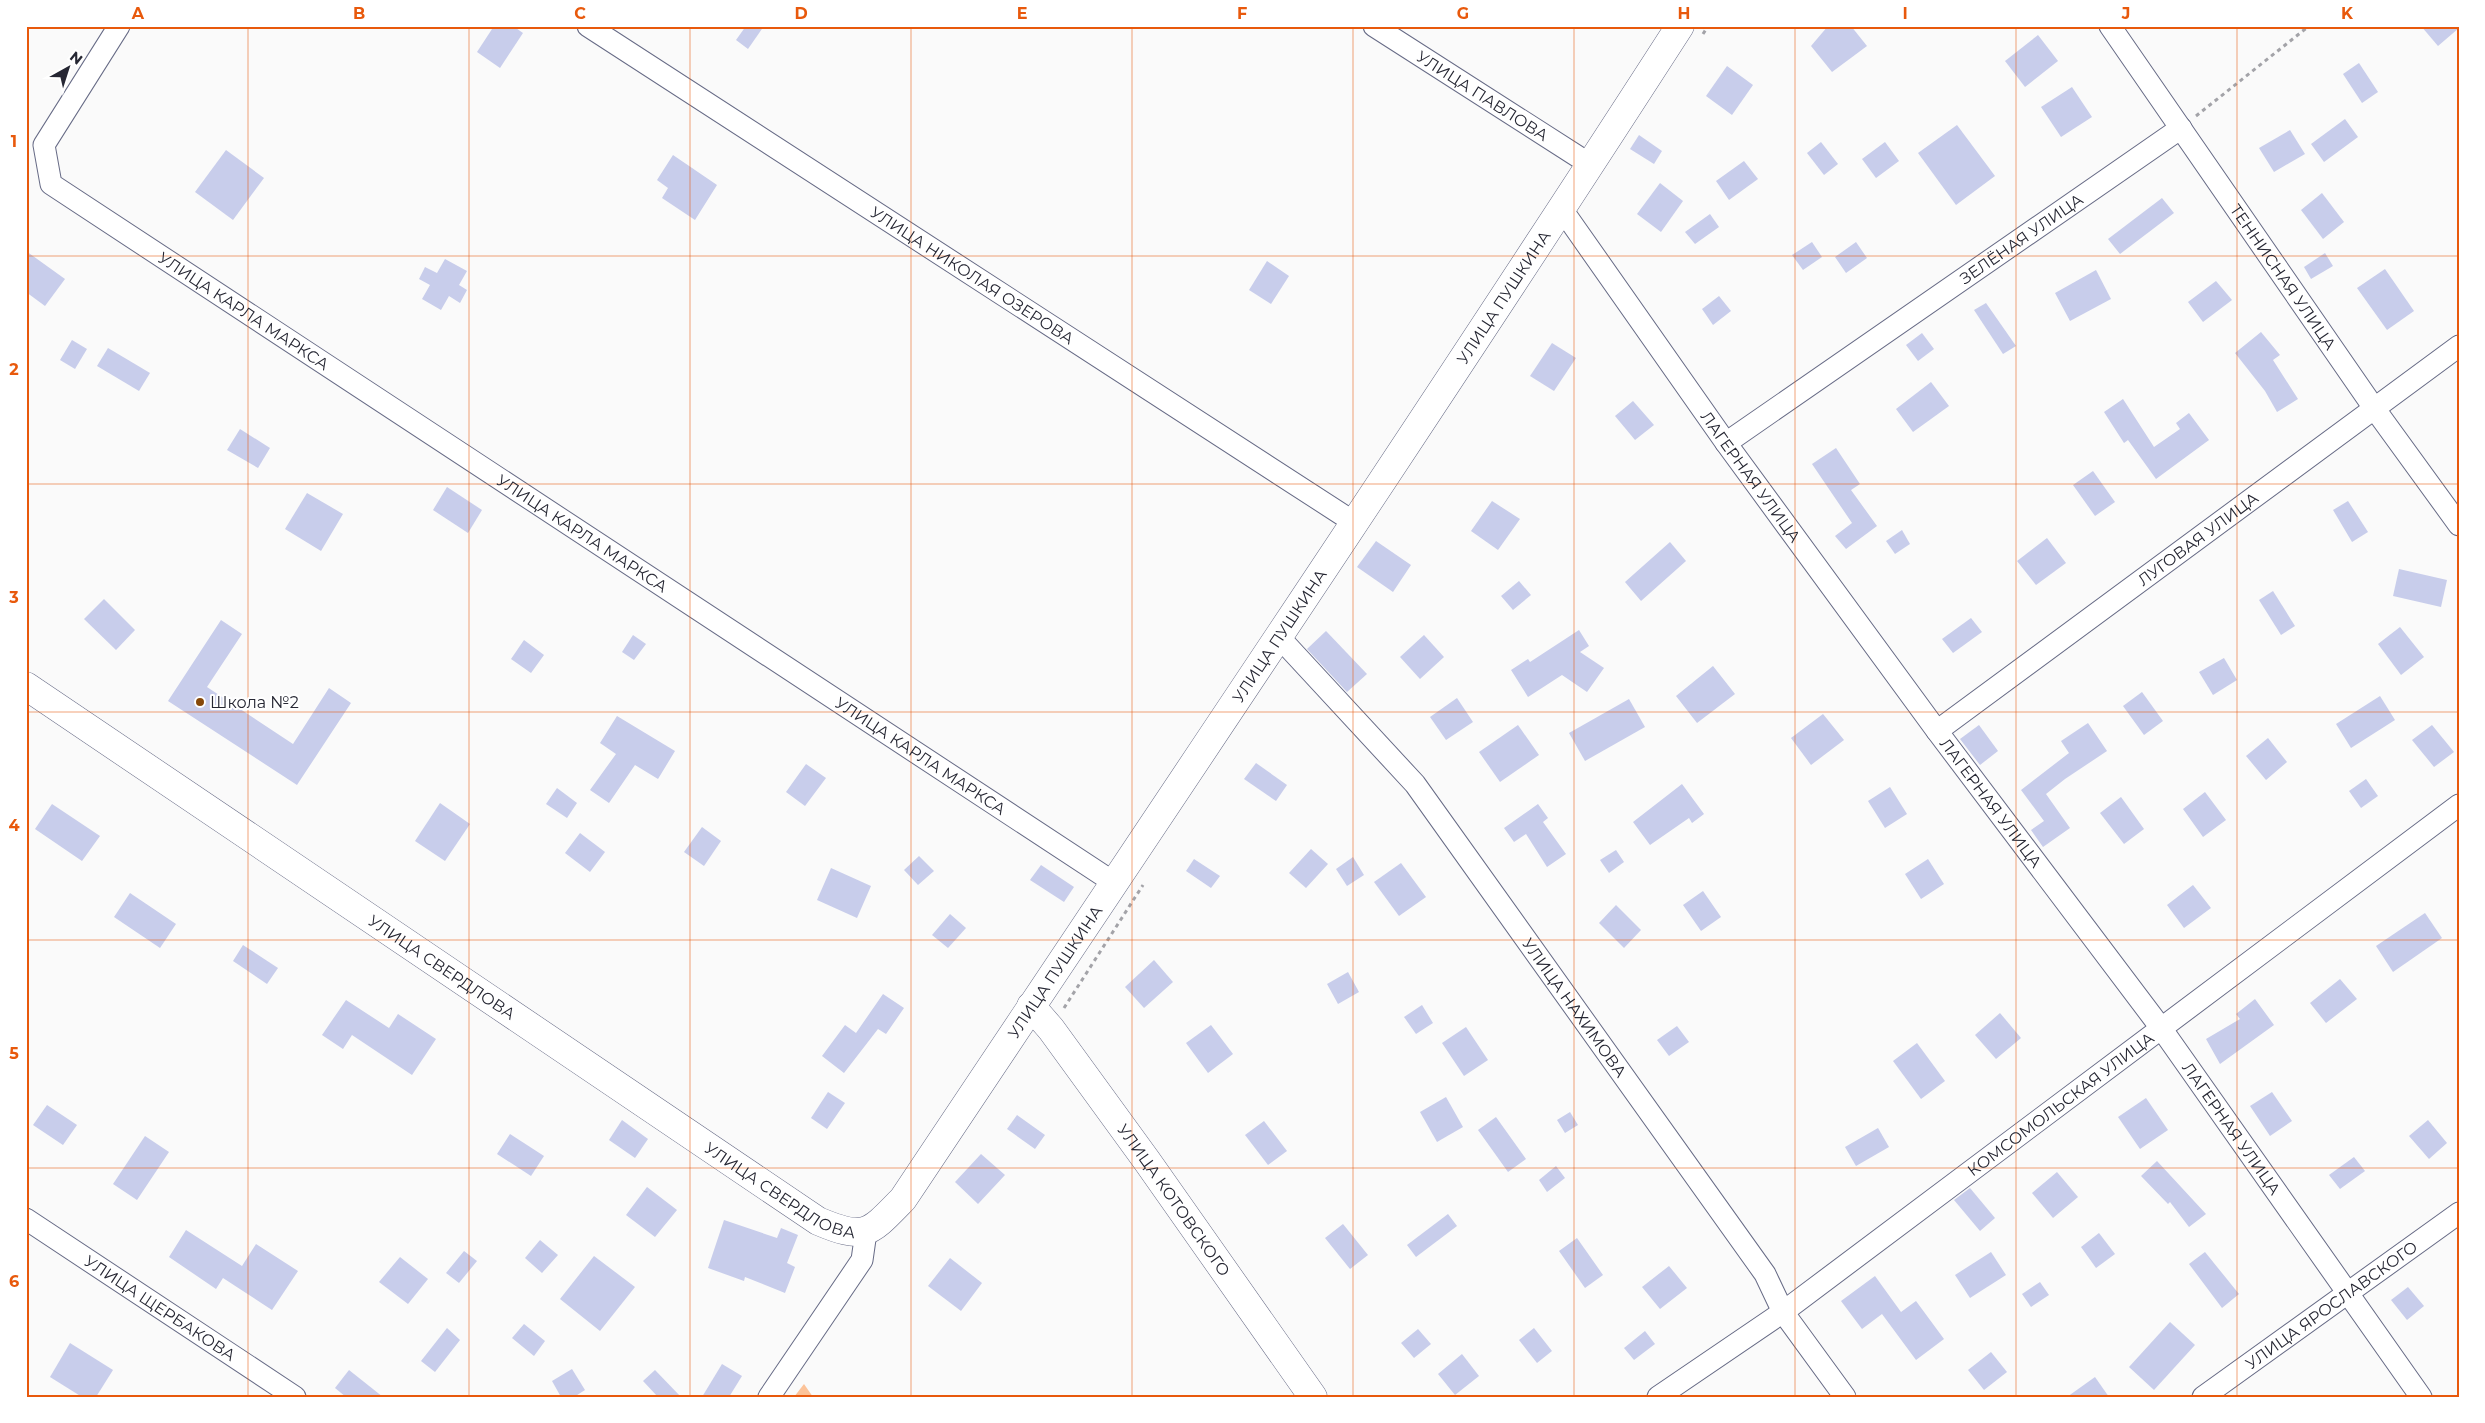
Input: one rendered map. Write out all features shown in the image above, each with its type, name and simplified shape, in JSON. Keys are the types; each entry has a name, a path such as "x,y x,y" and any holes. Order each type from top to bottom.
{"main road":[{"name":"УЛИЦА ПУШКИНА","path":"866,1232 903,1199 1113,882 1279,638 1591,165 1680,26"},
{"name":"УЛИЦА СВЕРДЛОВА","path":"26,686 818,1221 846,1232 866,1232"},
{"name":"УЛИЦА КОТОВСКОГО","path":"1031,1006 1051,1029 1147,1161 1313,1397"}],"street":[{"name":"УЛИЦА КАРЛА МАРКСА","path":"119,26 44,145 51,184 1113,882"},
{"name":"УЛИЦА НИКОЛАЯ ОЗЕРОВА","path":"588,26 1355,523"},
{"name":"УЛИЦА ПАВЛОВА","path":"1374,26 1591,165"},
{"name":"ТЕННИСНАЯ УЛИЦА","path":"2110,26 2374,408 2459,526"},
{"name":"ЗЕЛЁНАЯ УЛИЦА","path":"1726,444 2181,128"},
{"name":"ЛАГЕРНАЯ УЛИЦА","path":"1561,208 1726,444 1937,731 2161,1028 2421,1397"},
{"name":"ЛУГОВАЯ УЛИЦА","path":"1937,731 2459,346"},
{"name":"УЛИЦА НАХИМОВА","path":"1279,638 1415,784 1765,1274 1783,1312 1845,1397"},
{"name":"КОМСОМОЛЬСКАЯ УЛИЦА","path":"1658,1397 1783,1312 2459,805"},
{"name":"УЛИЦА ЯРОСЛАВСКОГО","path":"2203,1397 2459,1213"},
{"name":"УЛИЦА ЩЕРБАКОВА","path":"26,1219 295,1397"},
{"path":"769,1397 862,1260 866,1232"}],"path":[{"path":"2181,128 2309,26"}],"shaded area":[{"path":"804,1384 813,1397 794,1397"}],"building":[{"path":"494,26 513,26 523,33 500,68 477,52"},
{"path":"746,26 764,26 748,49 736,40"},
{"path":"1828,26 1851,26 1867,46 1832,72 1811,46"},
{"path":"2421,26 2459,26 2459,28 2438,46"},
{"path":"2038,35 2058,61 2025,87 2005,61"},
{"path":"2359,63 2378,92 2362,103 2343,74"},
{"path":"1727,66 1753,85 1732,115 1706,96"},
{"path":"2072,87 2092,117 2061,137 2041,107"},
{"path":"2345,119 2358,137 2324,162 2311,144"},
{"path":"1957,125 1995,176 1956,205 1918,153"},
{"path":"2290,130 2305,154 2274,172 2259,148"},
{"path":"1639,135 1662,151 1654,164 1630,149"},
{"path":"1821,142 1838,164 1824,175 1807,153"},
{"path":"1885,142 1899,161 1876,178 1862,159"},
{"path":"226,150 264,178 233,220 195,192"},
{"path":"673,155 717,185 695,220 662,198 668,188 657,180"},
{"path":"1744,161 1758,179 1729,200 1716,181"},
{"path":"1660,183 1683,201 1661,232 1637,214"},
{"path":"2322,193 2344,222 2323,239 2301,210"},
{"path":"2162,198 2174,213 2120,254 2108,239"},
{"path":"1710,214 1719,227 1695,244 1685,232"},
{"path":"1812,242 1822,257 1803,270 1792,255"},
{"path":"1856,242 1867,258 1846,273 1835,257"},
{"path":"26,251 65,279 45,306 26,292"},
{"path":"2325,253 2333,266 2311,279 2304,267"},
{"path":"445,259 467,271 459,285 467,290 460,303 449,296 441,310 422,299 430,285 419,279 425,267 437,273"},
{"path":"1267,261 1289,276 1271,304 1249,290"},
{"path":"2385,269 2414,311 2387,330 2357,288"},
{"path":"2096,270 2111,299 2070,321 2055,293"},
{"path":"2216,281 2232,300 2203,322 2188,302"},
{"path":"1719,296 1731,311 1713,325 1702,309"},
{"path":"1986,303 2016,346 2003,354 1974,310"},
{"path":"2261,332 2280,355 2273,360 2298,399 2277,412 2265,391 2235,353"},
{"path":"1922,333 1934,349 1918,361 1906,345"},
{"path":"72,340 87,349 75,369 60,360"},
{"path":"1552,343 1576,358 1554,391 1530,376"},
{"path":"108,348 150,373 139,391 97,366"},
{"path":"1931,382 1949,406 1913,432 1896,409"},
{"path":"2123,399 2154,447 2180,429 2176,423 2189,413 2209,440 2156,479 2128,440 2124,443 2104,412"},
{"path":"1633,401 1654,425 1635,440 1615,416"},
{"path":"240,429 270,448 258,468 227,450"},
{"path":"1836,448 1860,484 1851,490 1877,526 1846,549 1835,536 1852,523 1812,464"},
{"path":"2093,471 2115,502 2095,516 2073,485"},
{"path":"447,487 482,510 468,533 433,510"},
{"path":"307,493 343,514 321,551 285,529"},
{"path":"1492,501 1520,519 1498,550 1471,531"},
{"path":"2348,501 2368,532 2352,542 2333,510"},
{"path":"1902,530 1910,544 1895,554 1886,541"},
{"path":"2047,538 2066,563 2036,585 2017,561"},
{"path":"1376,541 1411,565 1393,592 1357,567"},
{"path":"1670,542 1686,561 1641,601 1625,582"},
{"path":"2399,569 2447,580 2441,607 2393,596"},
{"path":"1519,581 1531,595 1513,610 1501,596"},
{"path":"2273,591 2295,626 2281,635 2259,600"},
{"path":"104,599 135,630 116,650 84,619"},
{"path":"1971,618 1982,632 1953,653 1942,639"},
{"name":"Школа №2","path":"221,620 242,634 207,687 293,744 329,688 351,703 297,785 168,701"},
{"path":"2400,627 2424,657 2401,675 2378,644"},
{"path":"1579,630 1589,646 1580,652 1604,668 1587,692 1562,675 1528,697 1511,670 1528,659 1530,662"},
{"path":"1326,631 1367,674 1347,692 1307,649"},
{"path":"633,635 646,644 634,660 622,652"},
{"path":"1424,635 1444,657 1420,679 1400,657"},
{"path":"524,640 544,655 531,673 511,659"},
{"path":"2224,658 2237,680 2213,695 2199,672"},
{"path":"1713,666 1735,694 1697,723 1676,696"},
{"path":"2142,692 2163,721 2144,735 2123,706"},
{"path":"2380,696 2395,720 2351,748 2336,724"},
{"path":"1457,698 1473,722 1446,740 1430,717"},
{"path":"1629,699 1645,727 1585,761 1569,733"},
{"path":"1823,714 1844,740 1811,765 1791,738"},
{"path":"617,716 675,751 658,779 635,765 609,803 590,790 616,754 600,743"},
{"path":"2088,723 2107,751 2046,794 2070,828 2043,847 2031,830 2044,821 2021,790 2069,753 2061,741"},
{"path":"1518,725 1539,755 1500,782 1479,752"},
{"path":"1979,725 1998,751 1980,765 1960,739"},
{"path":"2432,725 2454,752 2434,767 2412,740"},
{"path":"2268,738 2287,762 2266,780 2246,756"},
{"path":"1256,763 1287,785 1276,801 1244,779"},
{"path":"806,764 826,778 805,806 786,792"},
{"path":"2366,779 2378,796 2361,808 2349,791"},
{"path":"1682,784 1704,814 1692,823 1689,818 1650,845 1633,822"},
{"path":"1890,787 1907,814 1885,828 1868,801"},
{"path":"557,788 577,803 567,818 546,804"},
{"path":"2205,792 2226,820 2203,837 2183,809"},
{"path":"2121,797 2144,829 2124,844 2100,813"},
{"path":"440,803 470,824 445,861 415,841"},
{"path":"52,804 100,836 82,861 35,829"},
{"path":"1538,804 1548,818 1543,822 1566,854 1547,867 1526,834 1514,842 1504,828"},
{"path":"702,827 721,841 704,866 684,852"},
{"path":"580,833 605,852 590,872 565,853"},
{"path":"1311,849 1328,864 1306,888 1289,873"},
{"path":"1616,850 1624,862 1609,873 1600,860"},
{"path":"919,856 934,871 918,885 904,870"},
{"path":"1353,857 1364,875 1347,886 1336,869"},
{"path":"1194,859 1220,876 1211,888 1186,871"},
{"path":"1928,859 1944,884 1921,899 1905,874"},
{"path":"1401,863 1426,897 1399,916 1374,882"},
{"path":"1041,865 1074,887 1064,902 1030,880"},
{"path":"831,868 871,886 857,918 817,900"},
{"path":"2193,885 2211,908 2184,928 2167,905"},
{"path":"1703,891 1721,917 1701,931 1683,905"},
{"path":"130,893 176,924 160,948 114,917"},
{"path":"1616,905 1641,930 1624,948 1599,923"},
{"path":"2425,913 2442,938 2393,972 2376,946"},
{"path":"950,914 966,928 948,948 932,935"},
{"path":"243,945 278,968 267,984 233,961"},
{"path":"1154,960 1173,982 1144,1008 1125,987"},
{"path":"1348,972 1359,992 1338,1004 1327,984"},
{"path":"2340,979 2357,999 2326,1023 2310,1003"},
{"path":"883,994 904,1008 886,1034 878,1029 844,1073 822,1056 845,1025 856,1033"},
{"path":"2255,999 2274,1025 2220,1064 2206,1039 2240,1019 2236,1014"},
{"path":"346,1000 389,1028 398,1014 436,1039 412,1075 352,1035 343,1049 322,1035"},
{"path":"1422,1005 1433,1023 1416,1034 1404,1017"},
{"path":"2000,1013 2021,1038 1996,1059 1975,1035"},
{"path":"1211,1025 1233,1054 1208,1073 1186,1043"},
{"path":"1677,1026 1689,1042 1669,1056 1657,1040"},
{"path":"1466,1027 1488,1060 1464,1076 1442,1043"},
{"path":"1917,1043 1945,1081 1921,1099 1893,1061"},
{"path":"828,1092 845,1103 827,1129 811,1118"},
{"path":"2272,1092 2292,1121 2270,1136 2250,1106"},
{"path":"1446,1097 1463,1127 1437,1142 1420,1112"},
{"path":"2146,1098 2168,1130 2140,1149 2118,1117"},
{"path":"47,1105 77,1125 63,1145 33,1125"},
{"path":"1570,1112 1578,1125 1565,1133 1557,1120"},
{"path":"1017,1115 1045,1135 1035,1149 1007,1129"},
{"path":"1496,1117 1526,1159 1508,1172 1478,1130"},
{"path":"622,1120 648,1139 635,1158 609,1140"},
{"path":"2428,1120 2447,1143 2429,1159 2409,1136"},
{"path":"1264,1121 1287,1151 1268,1165 1245,1135"},
{"path":"1878,1128 1889,1147 1856,1166 1845,1147"},
{"path":"510,1134 544,1156 531,1176 497,1154"},
{"path":"145,1136 169,1152 137,1200 113,1184"},
{"path":"981,1154 1005,1175 978,1204 955,1182"},
{"path":"2354,1157 2365,1171 2340,1189 2329,1175"},
{"path":"2157,1161 2206,1214 2189,1227 2170,1202 2168,1204 2141,1176"},
{"path":"1556,1166 1565,1178 1547,1192 1539,1180"},
{"path":"2057,1172 2078,1197 2053,1218 2032,1193"},
{"path":"647,1187 677,1210 655,1237 626,1215"},
{"path":"1970,1188 1995,1218 1980,1231 1954,1200"},
{"path":"1448,1214 1457,1226 1416,1257 1407,1245"},
{"path":"724,1220 777,1238 781,1228 798,1235 787,1263 795,1267 785,1293 745,1277 744,1281 708,1268"},
{"path":"1343,1224 1368,1255 1350,1269 1325,1238"},
{"path":"186,1230 242,1266 256,1244 298,1271 272,1310 223,1278 216,1289 169,1257"},
{"path":"2099,1233 2115,1254 2096,1268 2081,1247"},
{"path":"1577,1238 1603,1275 1585,1288 1559,1251"},
{"path":"540,1240 558,1255 542,1273 525,1258"},
{"path":"464,1251 477,1261 459,1283 446,1273"},
{"path":"1991,1252 2006,1275 1970,1298 1955,1275"},
{"path":"2205,1252 2239,1294 2222,1308 2189,1264"},
{"path":"594,1256 635,1287 600,1331 560,1299"},
{"path":"400,1257 428,1279 408,1304 379,1282"},
{"path":"950,1258 982,1283 961,1311 928,1286"},
{"path":"1669,1266 1687,1288 1660,1309 1642,1287"},
{"path":"1875,1276 1901,1312 1916,1301 1944,1339 1916,1360 1882,1314 1862,1329 1841,1301"},
{"path":"2040,1282 2049,1295 2031,1307 2022,1294"},
{"path":"2408,1287 2424,1306 2407,1320 2391,1300"},
{"path":"2170,1322 2195,1345 2154,1390 2129,1367"},
{"path":"524,1324 545,1341 534,1356 512,1338"},
{"path":"447,1328 460,1340 435,1372 421,1361"},
{"path":"1534,1328 1552,1351 1537,1363 1519,1340"},
{"path":"1418,1329 1431,1344 1414,1358 1401,1343"},
{"path":"1645,1331 1655,1344 1634,1360 1624,1348"},
{"path":"70,1343 113,1370 96,1397 82,1397 50,1377"},
{"path":"1991,1352 2007,1372 1984,1390 1968,1370"},
{"path":"1462,1354 1479,1376 1455,1395 1438,1374"},
{"path":"722,1364 742,1376 729,1397 702,1397"},
{"path":"572,1369 585,1390 574,1397 561,1397 552,1381"},
{"path":"349,1370 383,1397 346,1397 335,1388"},
{"path":"655,1370 681,1397 658,1397 643,1381"},
{"path":"2095,1377 2109,1397 2067,1397"}],"place":[{"name":"Школа №2","path":"200,702"}]}
